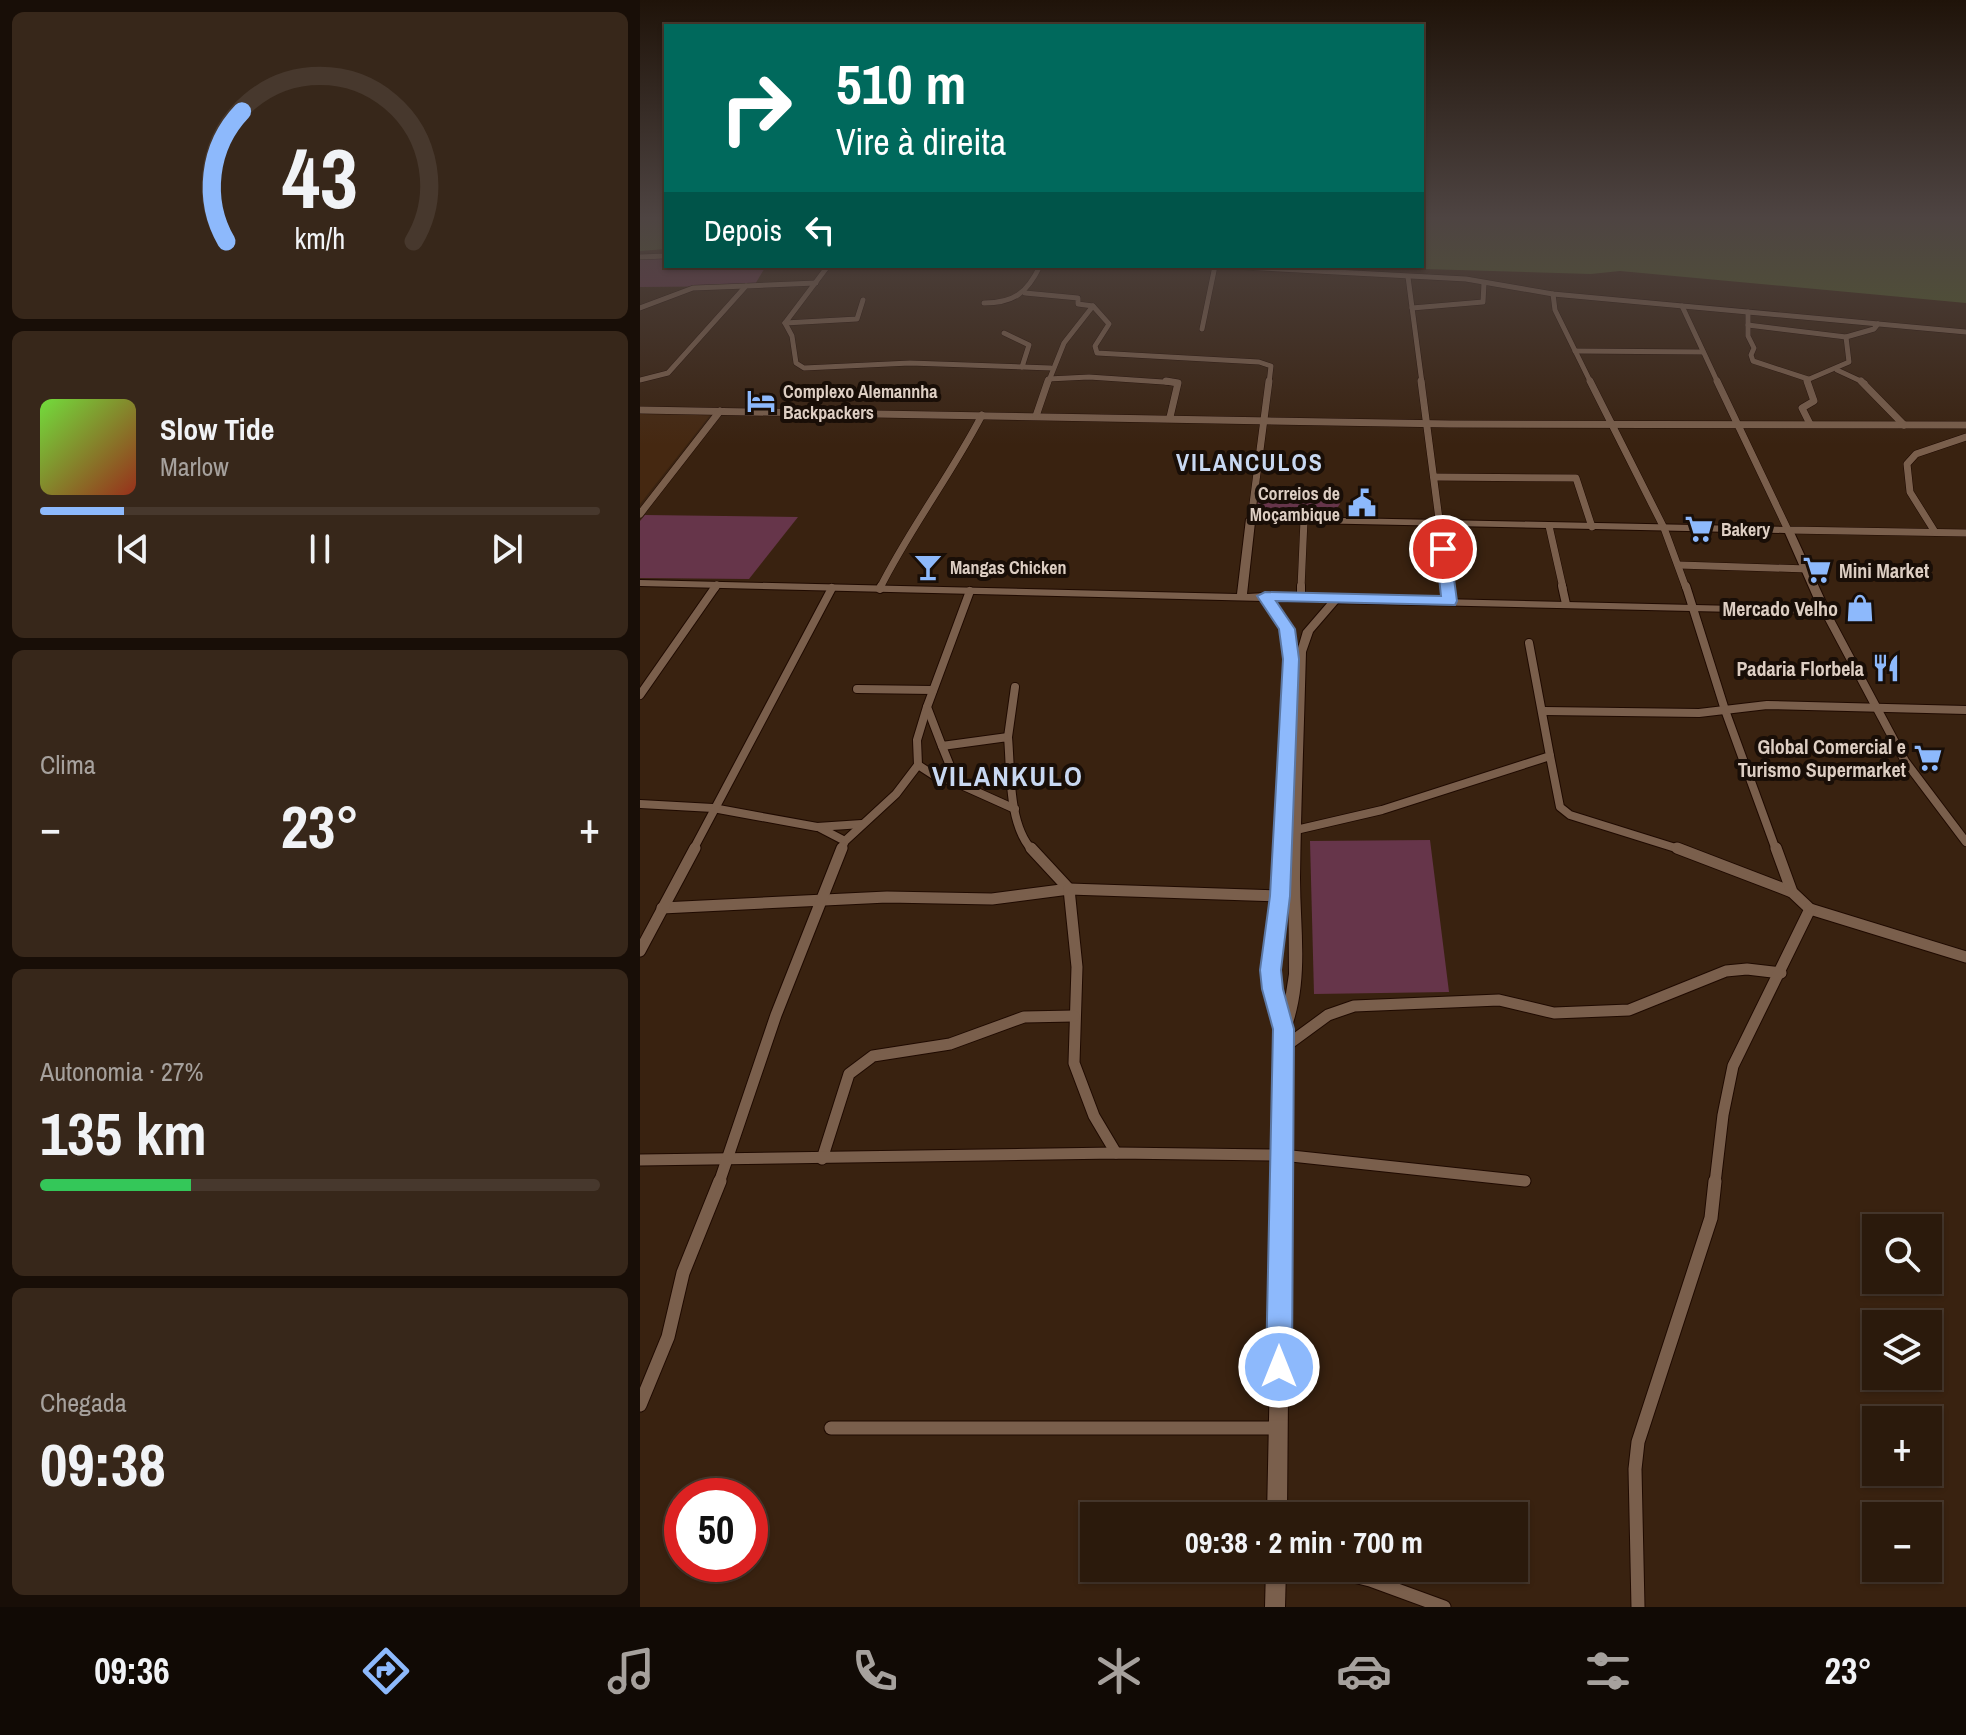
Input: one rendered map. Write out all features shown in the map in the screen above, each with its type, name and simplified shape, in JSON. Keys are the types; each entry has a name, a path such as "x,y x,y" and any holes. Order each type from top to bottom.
{"main road":[{"path":"640,583 1825,611 1788,530 1251,519 1242,596"},
{"path":"1265,596 1287,629 1290,641 1280,896 1272,961 1272,987 1284,1029"},
{"path":"1277,1502 1283,1048 1284,1029 1295,988 1293,880 1301,652 1308,631 1336,599"},
{"path":"1272,961 1296,962"},
{"path":"1272,987 1295,988"},
{"path":"1275,1607 1276,1582"}],"street":[{"path":"640,308 674,295"},
{"path":"640,380 668,373 738,295"},
{"path":"785,323 807,295"},
{"path":"984,303 1010,303 1022,295"},
{"path":"1046,295 1078,298 1078,304 1093,306 1109,324 1095,346 1097,353 1246,361 1271,366 1251,519"},
{"path":"1202,329 1209,295"},
{"path":"1410,295 1450,601"},
{"path":"1412,308 1483,302 1483,295"},
{"path":"1553,295 1555,310 1614,424 1679,565 1725,710 1792,892"},
{"path":"1564,295 1966,332"},
{"path":"785,323 857,319 863,300"},
{"path":"1036,416 1051,368 1071,328 1093,306"},
{"path":"1682,306 1788,530 1966,533"},
{"path":"1748,312 1748,336 1754,348 1751,355 1753,361 1808,379 1837,370 1850,360 1846,337"},
{"path":"785,323 792,336 796,363 804,368 910,363 1051,368"},
{"path":"1748,325 1846,337 1874,329 1878,324"},
{"path":"1004,333 1029,345 1022,367"},
{"path":"1575,351 1703,352"},
{"path":"1837,370 1866,383 1904,425"},
{"path":"1048,379 1089,377 1176,381 1170,417"},
{"path":"1808,379 1814,401 1802,408 1810,424"},
{"path":"640,410 1428,422 1966,425"},
{"path":"640,514 720,411"},
{"path":"711,422 743,412"},
{"path":"880,589 894,561 957,464 982,415"},
{"path":"1935,532 1910,492 1907,464 1916,454 1966,437"},
{"path":"1434,477 1576,478 1592,527"},
{"path":"1301,597 1304,520"},
{"path":"1549,526 1566,604"},
{"path":"1679,565 1807,569"},
{"path":"640,695 717,585"},
{"path":"640,951 643,940 832,588"},
{"path":"640,1405 668,1337 683,1273 728,1160 776,1015 845,841 896,794 918,765 917,740 970,591"},
{"path":"1825,611 1916,780 1966,842"},
{"path":"1529,643 1560,807 1570,815 1654,839 1792,892 1810,909 1966,957"},
{"path":"1015,687 1008,737 1015,809 1033,855 1069,889 1077,967 1074,1063 1094,1116 1116,1153"},
{"path":"857,689 933,690"},
{"path":"1544,711 1649,714 1767,705 1966,710"},
{"path":"927,707 957,783"},
{"path":"942,746 1008,737"},
{"path":"1296,830 1382,810 1550,756"},
{"path":"918,765 935,776 1015,809"},
{"path":"640,804 713,808 817,827 862,824"},
{"path":"817,827 845,841"},
{"path":"662,908 887,897 992,899 1069,889 1280,896"},
{"path":"1638,1607 1635,1469 1638,1442 1711,1218 1717,1189 1723,1115 1733,1066 1810,909"},
{"path":"1283,1048 1328,1015 1354,1006 1499,1000 1554,1013 1629,1010 1726,971 1747,969 1781,973"},
{"path":"822,1159 849,1074 873,1056 950,1044 1024,1017 1074,1016"},
{"path":"640,1160 1116,1153 1282,1155 1525,1181"},
{"path":"831,1428 1278,1428"},
{"path":"1375,1582 1444,1607"}],"shaded area":[{"path":"1879,295 1966,295 1966,303"},
{"path":"640,413 711,414 640,504"},
{"path":"1265,493 1332,494 1340,504 1328,516 1264,513 1257,507 1259,497"},
{"path":"645,515 798,517 749,579 640,578 640,521"},
{"path":"1430,840 1449,992 1314,994 1310,841"}],"place":[{"name":"Complexo Alemannha Backpackers","path":"761,401"},
{"name":"Correios de Moçambique","path":"1362,503"},
{"name":"Bakery","path":"1699,529"},
{"name":"Mangas Chicken","path":"928,567"},
{"name":"Mini Market","path":"1817,570"},
{"name":"Mercado Velho","path":"1860,608"},
{"name":"Padaria Florbela","path":"1886,668"},
{"name":"Global Comercial e Turismo Supermarket","path":"1928,758"}],"district":[{"name":"VILANCULOS","path":"1250,462"},
{"name":"VILANKULO","path":"1008,776"}],"route":[{"path":"1279,1367 1284,1029 1272,989 1271,970 1280,896 1291,659 1287,629 1265,596 1450,601 1443,549"}]}
